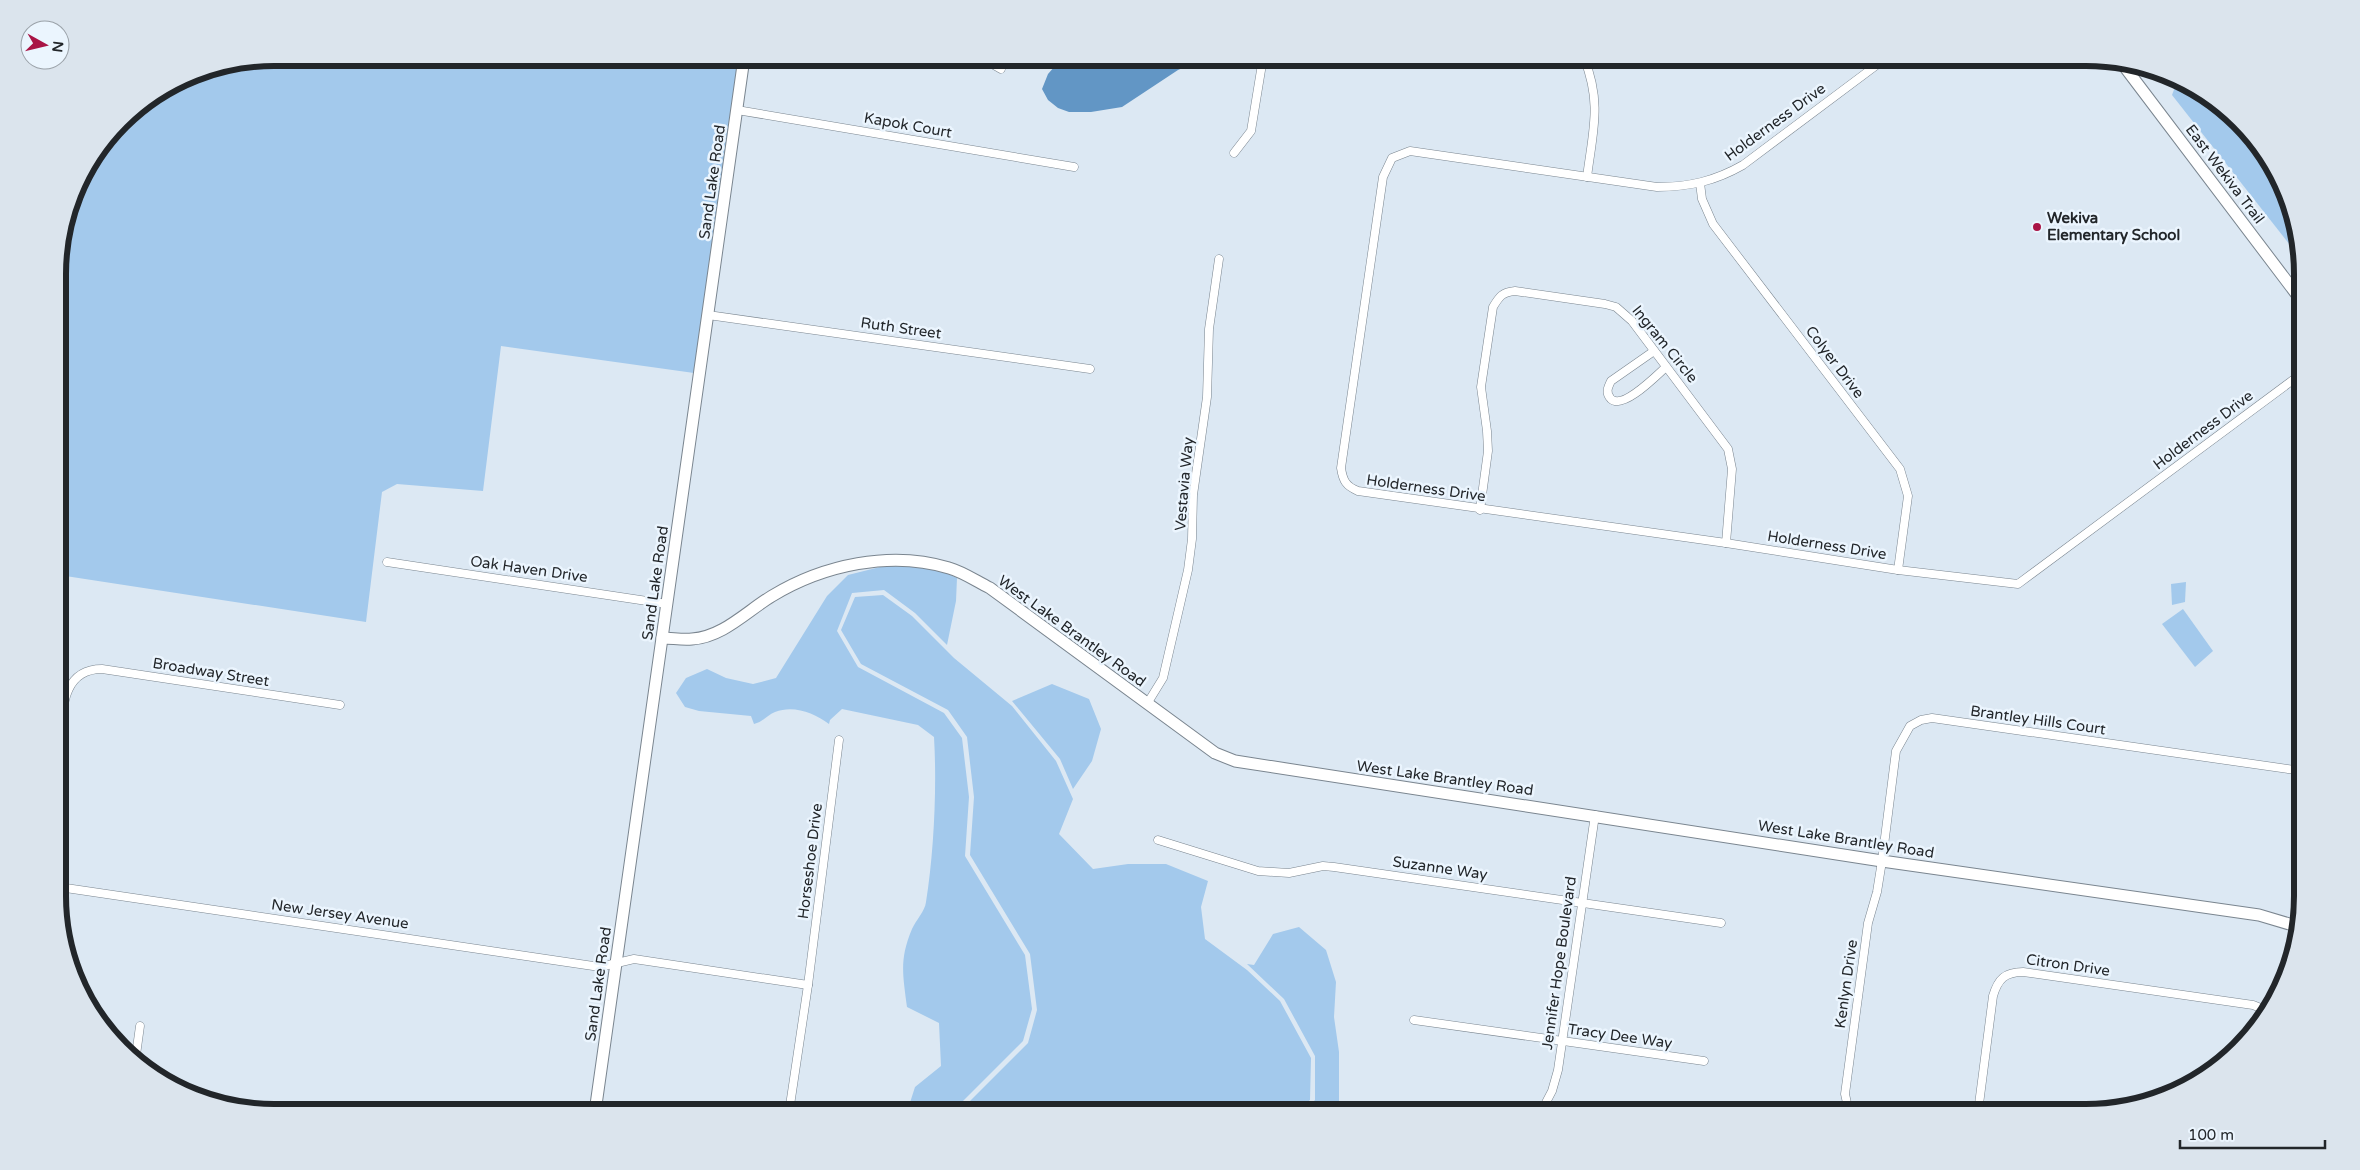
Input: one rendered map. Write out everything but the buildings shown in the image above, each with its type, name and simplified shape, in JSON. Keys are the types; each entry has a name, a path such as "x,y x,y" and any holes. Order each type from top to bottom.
{"street":[{"name":"Sand Lake Road","path":"596,1104 743,66"},
{"path":"996,66 1001,69"},
{"path":"1234,153 1251,131 1262,66"},
{"path":"1587,66 1596,99 1587,177"},
{"name":"Holderness Drive","path":"1875,66 1743,165 1725,176 1700,184 1682,187 1657,187 1410,151 1392,158 1383,178 1341,468 1343,479 1348,487 1358,491 1480,510 1726,543 1898,570 2018,584 2294,379"},
{"name":"East Wekiva Trail","path":"2127,70 2294,291"},
{"name":"Kapok Court","path":"737,110 1074,167"},
{"name":"Colyer Drive","path":"1700,184 1702,199 1713,224 1900,469 1908,496 1898,570"},
{"name":"Vestavia Way","path":"1147,704 1163,678 1188,570 1192,539 1194,495 1207,396 1208,329 1219,259"},
{"name":"Ingram Circle","path":"1480,510 1488,452 1488,432 1481,388 1493,307 1500,296 1506,292 1514,291 1605,304 1616,307 1632,321 1728,449 1732,469 1726,543"},
{"name":"Ruth Street","path":"708,315 1090,369"},
{"path":"1654,351 1611,381 1607,388 1608,395 1612,400 1618,402 1628,399 1666,367"},
{"name":"West Lake Brantley Road","path":"662,638 692,639 710,636 773,595 831,571 871,561 912,561 950,568 990,588 1215,753 1235,761 1595,815 1882,861 2259,916 2292,925"},
{"name":"Oak Haven Drive","path":"386,562 666,604"},
{"name":"Broadway Street","path":"66,697 70,684 79,674 90,669 102,669 340,705"},
{"name":"Brantley Hills Court","path":"1882,861 1896,751 1910,726 1921,720 1932,718 2294,770"},
{"name":"Horseshoe Drive","path":"790,1104 808,985 839,740"},
{"name":"Jennifer Hope Boulevard","path":"1545,1104 1552,1091 1562,1042 1595,815"},
{"name":"Suzanne Way","path":"1158,840 1258,871 1276,874 1323,866 1334,867 1722,923"},
{"name":"Kenlyn Drive","path":"1847,1104 1845,1094 1846,1084 1868,923 1877,892 1882,861"},
{"name":"New Jersey Avenue","path":"66,888 600,967 616,963"},
{"path":"616,963 634,960 808,985"},
{"name":"Citron Drive","path":"1979,1104 1993,996 2001,978 2008,974 2023,972 2253,1005 2261,1008"},
{"name":"Tracy Dee Way","path":"1414,1020 1704,1061"},
{"path":"136,1052 140,1026"}],"shaded area":[{"path":"274,66 737,66 694,373 501,346 483,491 397,484 382,492 366,622 66,576 66,274 70,233 82,194 94,170 109,147 147,109 174,92 194,82 220,73"},
{"path":"1055,66 1187,66 1178,70 1122,107 1091,112 1069,112 1058,108 1048,100 1042,89 1048,74"},
{"path":"2175,87 2202,101 2233,127 2251,147 2266,170 2278,194 2287,220 2292,248 2172,95"},
{"path":"884,566 931,569 957,578 956,601 947,645 915,613 884,590 852,593 837,631 858,667 944,713 962,738 969,797 965,856 1025,955 1032,1009 1023,1041 960,1104 910,1104 915,1087 941,1066 939,1023 907,1007 903,968 908,940 925,905 929,883 934,820 934,737 918,725 842,709 830,720 829,724 817,716 804,711 789,709 775,712 754,724 751,716 699,711 685,707 676,693 686,678 707,669 726,678 753,684 776,678 827,596 848,575"},
{"path":"2186,582 2185,602 2172,605 2171,584"},
{"path":"883,595 912,616 954,658 1012,706 1056,761 1073,799 1059,834 1093,869 1128,864 1166,864 1208,881 1201,907 1205,939 1247,970 1280,1001 1311,1058 1310,1100 1305,1104 967,1104 1028,1043 1037,1010 1030,954 970,855 974,797 967,737 948,710 861,664 841,630 855,597"},
{"path":"2183,609 2213,651 2195,667 2162,624"},
{"path":"1052,684 1089,699 1101,729 1092,761 1073,789 1060,759 1012,701"},
{"path":"1299,927 1326,950 1336,982 1334,1017 1339,1052 1339,1104 1311,1104 1315,1100 1315,1056 1284,999 1247,964 1254,965 1273,934"}],"place":[{"name":"Wekiva Elementary School","path":"2037,227"}]}
